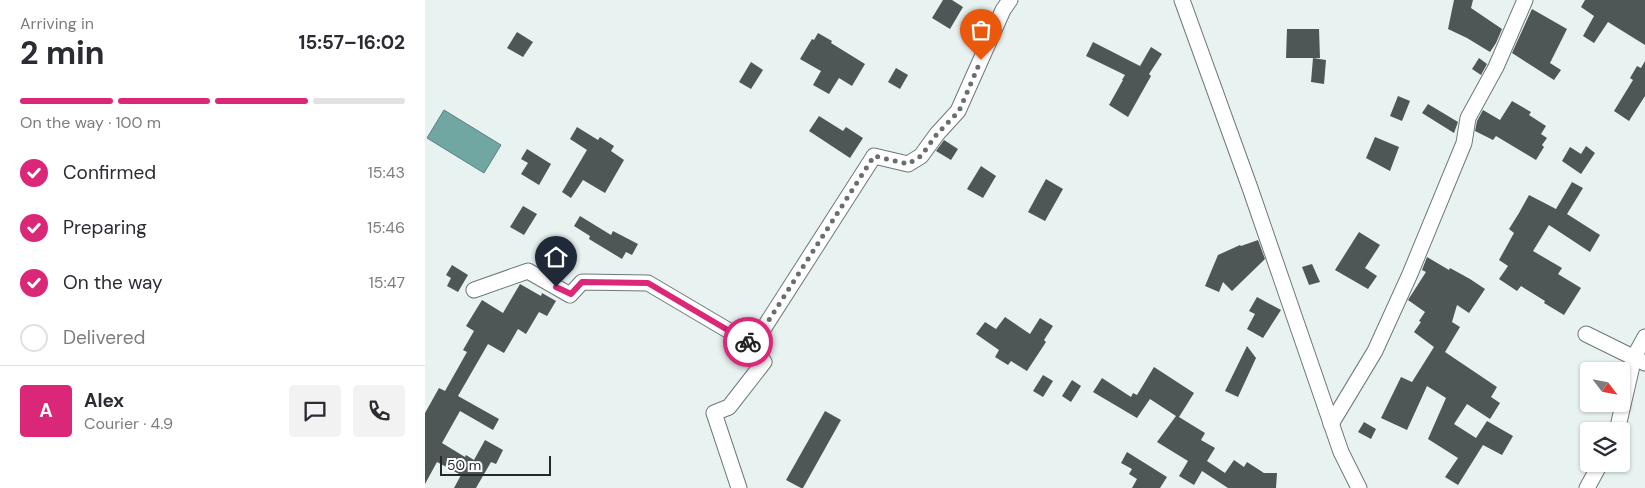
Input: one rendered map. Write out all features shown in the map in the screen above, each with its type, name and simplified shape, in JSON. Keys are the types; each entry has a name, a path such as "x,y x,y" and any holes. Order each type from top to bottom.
{"street":[{"path":"753,345 874,156 908,164 921,156 937,134 959,111 1003,10 1010,0"},
{"path":"1182,0 1250,188 1341,452 1359,488"},
{"path":"1331,424 1375,351 1410,274 1464,142 1468,118 1496,67 1525,0"},
{"path":"474,290 528,271 571,294 582,282 648,283 753,345 764,362 729,407 714,413 739,488"},
{"path":"1586,334 1640,360"},
{"path":"1620,422 1640,360 1645,338"},
{"path":"1587,488 1596,472"}],"water":[{"path":"444,110 501,145 484,173 427,138"}],"building":[{"path":"943,0 952,0 963,7 950,29 932,18"},
{"path":"1454,0 1473,0 1471,8 1502,29 1490,52 1448,29"},
{"path":"1585,0 1645,0 1645,45 1608,22 1594,43 1583,36 1594,16 1581,7"},
{"path":"1532,9 1567,29 1550,63 1561,70 1554,80 1512,53"},
{"path":"1287,29 1319,29 1320,58 1286,58"},
{"path":"517,32 533,42 523,57 507,48"},
{"path":"818,33 865,64 852,86 839,78 829,94 813,85 821,71 800,59 812,39 814,40"},
{"path":"1093,42 1140,66 1151,47 1162,54 1149,74 1151,76 1128,117 1109,105 1125,75 1086,56"},
{"path":"1313,58 1326,60 1324,84 1311,82"},
{"path":"1479,58 1487,64 1481,75 1472,69"},
{"path":"1645,61 1645,96 1629,121 1614,111 1633,80 1630,78 1637,66 1641,68"},
{"path":"751,62 763,70 751,89 739,82"},
{"path":"896,68 908,75 900,89 888,82"},
{"path":"1398,96 1410,101 1402,121 1390,116"},
{"path":"1512,101 1531,112 1529,115 1546,126 1541,134 1547,138 1536,160 1496,136 1493,140 1475,131 1477,121 1483,110 1500,120"},
{"path":"1428,104 1458,122 1454,133 1422,113"},
{"path":"819,116 843,131 846,127 863,138 850,158 809,131"},
{"path":"577,127 598,140 600,137 614,146 611,151 624,160 605,193 583,180 571,198 562,192 587,150 570,139"},
{"path":"1375,137 1399,147 1390,171 1366,158"},
{"path":"944,140 958,149 951,160 936,151"},
{"path":"1586,146 1595,153 1581,174 1562,161 1570,147 1581,154"},
{"path":"527,149 551,164 539,185 521,174 528,163 521,159"},
{"path":"981,166 996,176 983,198 967,189"},
{"path":"1046,179 1063,189 1045,221 1028,212"},
{"path":"1572,182 1583,188 1567,214 1600,235 1590,252 1549,225 1533,251 1562,268 1558,274 1581,288 1564,315 1521,286 1517,291 1499,279 1508,266 1499,260 1514,233 1509,229 1529,195 1556,209"},
{"path":"523,206 537,214 524,235 510,227"},
{"path":"580,216 611,235 613,231 638,244 632,255 626,252 622,259 589,239 590,236 574,226"},
{"path":"1359,232 1380,245 1365,268 1377,276 1368,289 1335,270"},
{"path":"1258,240 1265,259 1232,291 1223,282 1219,292 1205,286 1218,255 1240,245"},
{"path":"1427,257 1449,270 1450,268 1470,279 1485,289 1469,313 1457,305 1452,322 1460,327 1445,352 1497,387 1491,397 1500,403 1490,419 1467,404 1454,424 1476,438 1487,421 1513,436 1502,455 1483,445 1458,485 1445,477 1458,458 1428,439 1446,398 1427,386 1407,430 1381,418 1401,377 1412,382 1434,347 1414,332 1425,312 1408,300 1426,272 1422,270"},
{"path":"1312,264 1320,282 1309,285 1302,267"},
{"path":"452,265 468,275 458,292 447,286 451,278 446,275"},
{"path":"520,284 541,296 542,293 556,301 547,316 539,312 526,334 518,329 504,353 488,344 458,396 499,419 493,430 460,411 442,443 465,457 466,455 474,460 485,440 503,450 496,464 491,462 476,488 454,488 461,475 437,462 425,484 425,413 439,388 445,391 467,352 463,350 474,331 466,326 482,300 503,313"},
{"path":"1257,297 1281,310 1263,338 1247,329 1255,314 1249,311"},
{"path":"1005,317 1030,334 1040,318 1053,326 1044,340 1046,342 1027,371 1011,361 1008,365 995,357 999,350 976,334 985,322 996,329"},
{"path":"1247,346 1256,358 1238,397 1225,391"},
{"path":"1154,367 1194,393 1179,417 1205,433 1201,440 1215,448 1207,461 1225,473 1234,460 1244,467 1247,462 1264,473 1277,473 1276,488 1228,488 1202,471 1194,485 1179,476 1188,461 1157,442 1176,416 1150,399 1137,418 1093,392 1102,378 1131,397 1133,393 1137,395"},
{"path":"1043,375 1053,381 1043,397 1033,391"},
{"path":"1072,380 1081,386 1071,402 1062,396"},
{"path":"825,411 841,420 803,488 801,488 786,480"},
{"path":"1364,422 1376,429 1371,439 1358,432"},
{"path":"1127,452 1167,477 1160,488 1132,488 1137,479 1129,474 1132,469 1121,463"}],"way so far":[{"path":"748,342 753,345 874,156 908,164 921,156 937,134 959,111 981,60"}],"route":[{"path":"556,287 571,294 582,282 648,283 748,342"}]}
